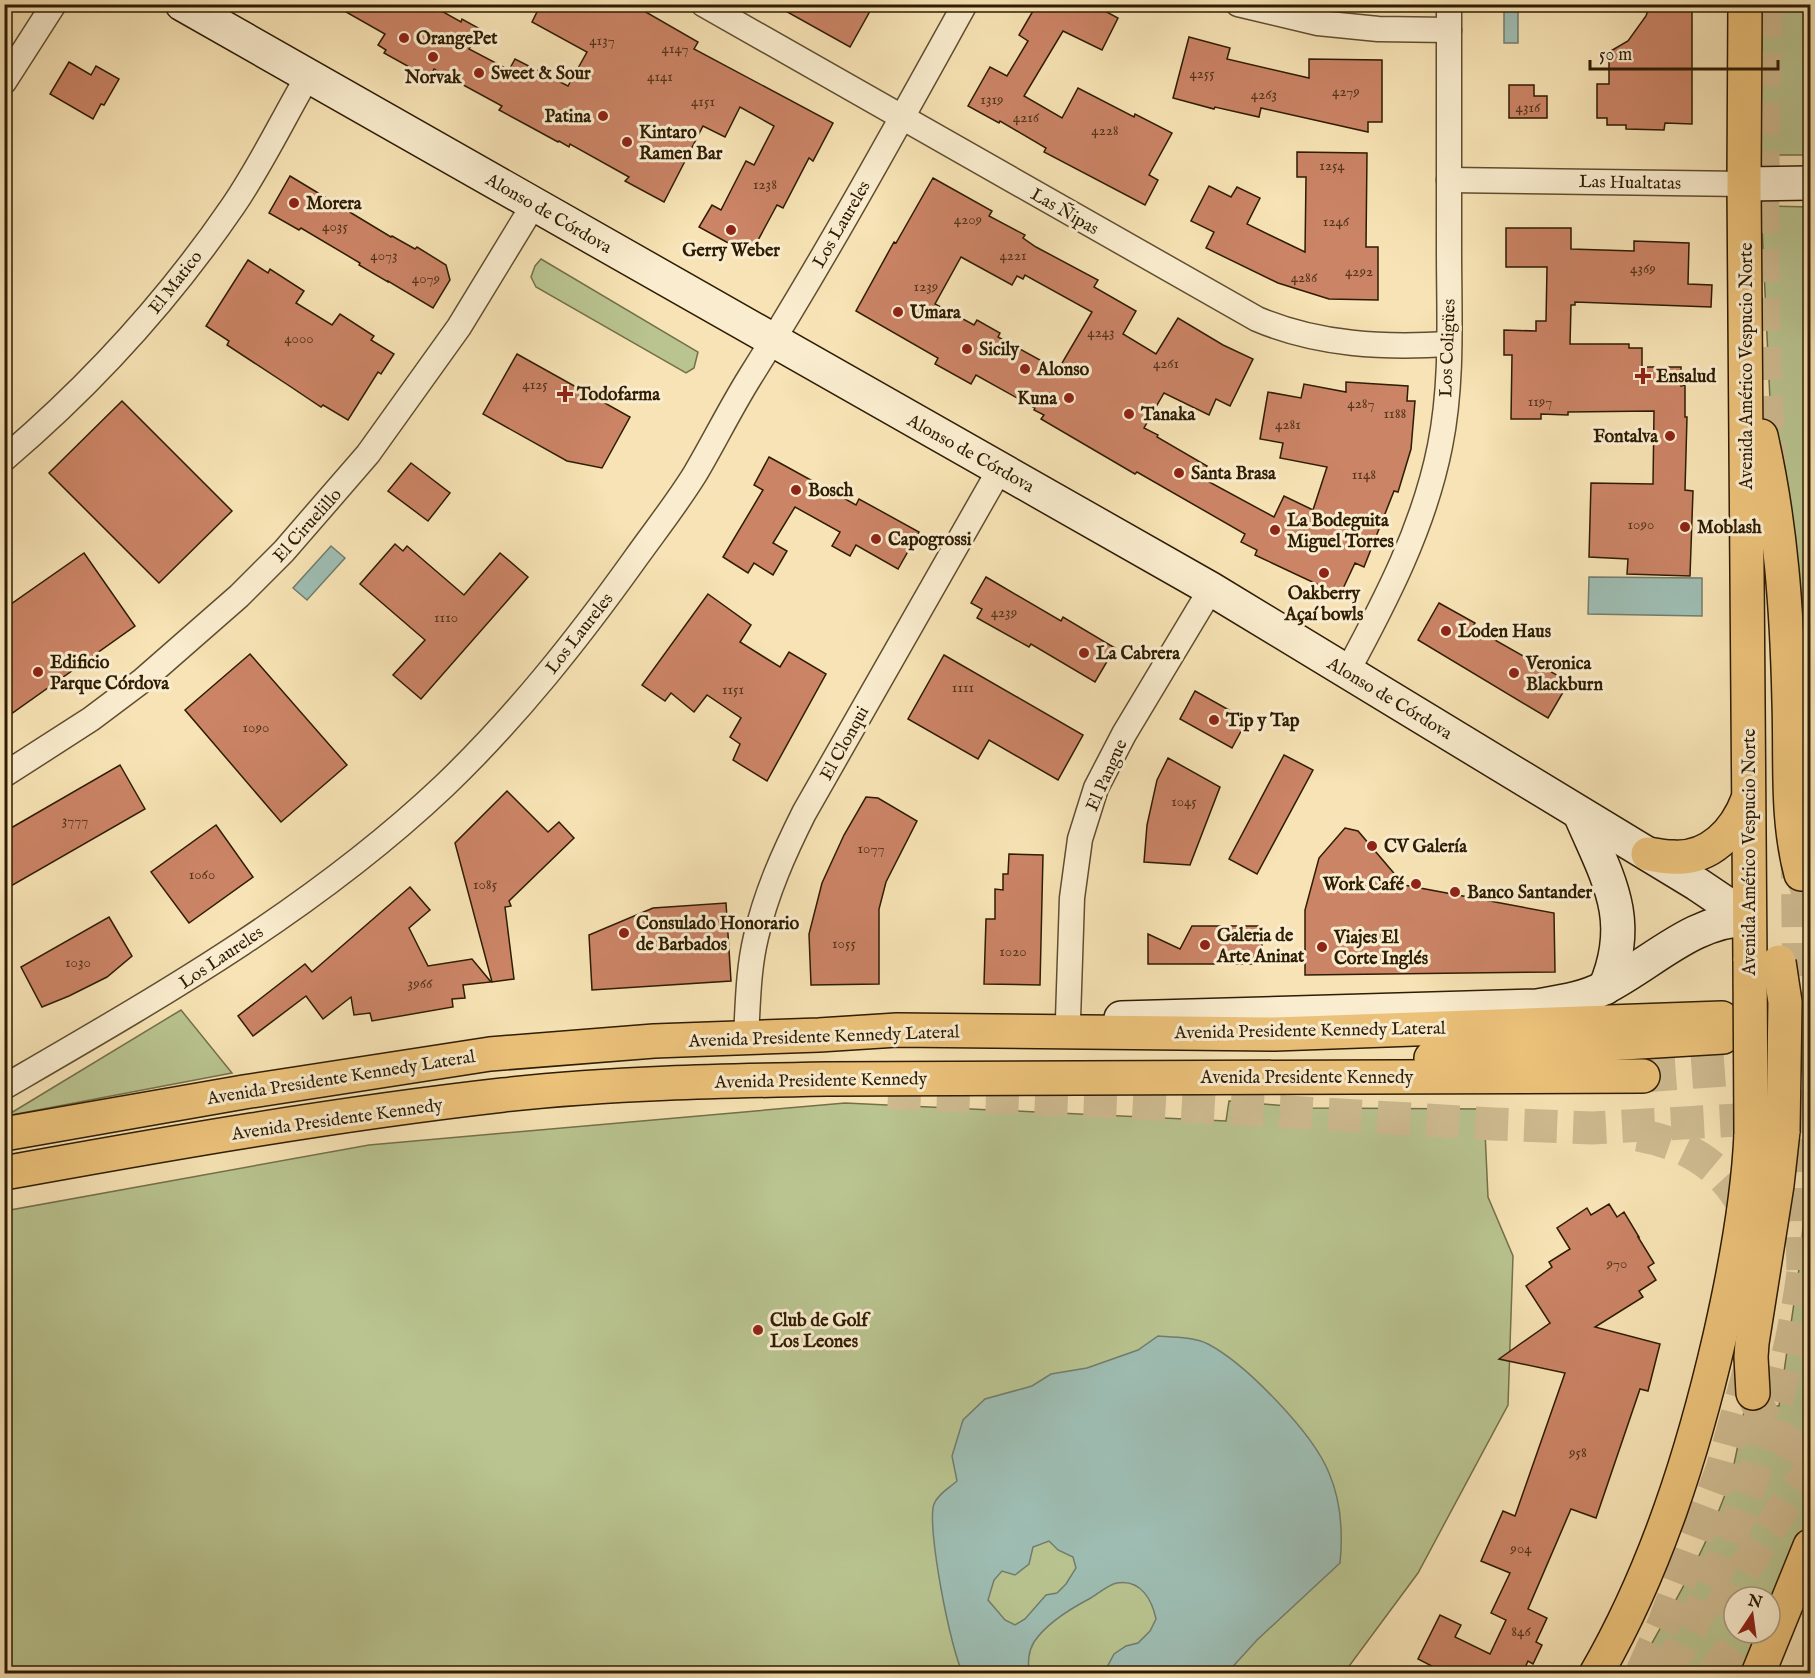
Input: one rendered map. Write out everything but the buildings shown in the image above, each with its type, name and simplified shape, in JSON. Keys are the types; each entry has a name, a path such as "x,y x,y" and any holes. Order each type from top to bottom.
{"main road":[{"name":"Alonso de Córdova","path":"182,4 1211,589 1697,884 1749,919"},
{"name":"Avenida Américo Vespucio Norte","path":"1596,1674 1629,1609 1655,1548 1698,1425 1730,1291 1749,1170 1767,1133 1765,961 1749,919 1745,4"},
{"name":"Las Hualtatas","path":"1744,184 1810,183"},
{"path":"1746,367 1767,461 1780,550 1786,621 1792,828 1801,874"},
{"path":"1648,854 1673,858 1699,853 1707,849 1735,827 1749,797"},
{"path":"1580,814 1601,860 1617,909 1619,928 1617,950 1612,973 1605,988"},
{"name":"Avenida Presidente Kennedy Lateral","path":"1068,1019 1537,1006 1568,1001 1605,988 1704,928 1726,921 1749,919"},
{"path":"897,1030 1068,1019"},
{"name":"Avenida Presidente Kennedy Lateral","path":"4,1134 315,1080 490,1054 654,1041 897,1030 1275,1034 1720,1024 1556,1047 1265,1077"},
{"name":"Avenida Presidente Kennedy","path":"4,1173 385,1110 553,1091 818,1079 1643,1076"},
{"path":"1753,1393 1752,1343 1777,1185 1767,1133"},
{"path":"1758,1674 1801,1582 1810,1546"}],"street":[{"path":"4,82 54,4"},
{"name":"Las Ñipas","path":"704,4 1257,320 1309,336 1348,343 1389,346 1449,344"},
{"name":"Los Laureles","path":"4,1087 171,990 300,904 358,860 445,785 531,695 590,621 693,476 774,340 965,4"},
{"path":"1238,4 1318,23 1378,29 1449,30"},
{"name":"Los Coligües","path":"1347,672 1396,577 1425,506 1444,423 1449,344 1449,4"},
{"name":"El Matico","path":"4,459 81,390 155,309 233,205 308,76"},
{"name":"Las Hualtatas","path":"1449,180 1744,184"},
{"name":"El Ciruelillo","path":"4,775 91,719 143,680 223,610 284,551 368,454 459,327 534,204"},
{"name":"El Clonqui","path":"746,1037 749,984 756,938 765,904 783,856 810,803 1000,469"},
{"name":"El Pangue","path":"1068,1019 1072,898 1080,839 1096,788 1124,734 1211,589"}],"green space":[{"path":"1762,5 1810,5 1810,155 1761,155"},
{"path":"1761,206 1810,207 1810,667 1795,545 1770,400"},
{"path":"541,259 698,352 694,368 686,373 536,287 531,277 535,266"},
{"path":"181,1010 232,1073 6,1116"},
{"name":"Club de Golf Los Leones","path":"1229,1101 1310,1108 1484,1109 1488,1197 1513,1256 1508,1405 1418,1573 1344,1673 5,1673 5,1211 369,1145 845,1103 1226,1121"},
{"path":"1810,1126 1810,1531 1782,1593 1782,1585 1722,1585 1722,1645 1757,1645 1743,1673 1635,1674 1692,1570 1726,1493 1745,1406 1779,1406 1801,1255"}],"water":[{"path":"1504,10 1518,10 1518,43 1504,43"},
{"path":"331,546 345,558 307,600 293,588"},
{"path":"1589,577 1702,578 1702,616 1588,614"},
{"path":"1158,1336 1196,1340 1208,1344 1241,1367 1277,1401 1309,1439 1329,1473 1340,1517 1340,1563 1257,1640 1227,1673 1104,1673 1114,1654 1126,1646 1138,1643 1150,1631 1156,1619 1152,1605 1144,1592 1133,1584 1117,1583 1066,1612 1039,1635 1031,1650 1029,1673 963,1673 946,1616 936,1561 932,1516 936,1500 957,1481 952,1456 963,1420 985,1399 1032,1386 1051,1374 1087,1368 1138,1350","holes":["1049,1541 1058,1550 1073,1557 1076,1568 1066,1584 1057,1593 1046,1595 1025,1619 1015,1625 1005,1620 988,1600 994,1580 1002,1571 1015,1575 1029,1564 1033,1547"]}],"tunnel":[{"path":"1766,4 1763,235 1770,464"},
{"path":"1797,845 1803,1279"},
{"path":"1801,874 1810,897"},
{"path":"1756,1015 1810,1009"},
{"path":"1643,1076 1779,1066"},
{"path":"888,1093 1119,1102 1592,1128 1810,1116"},
{"path":"1638,1135 1676,1146 1707,1163 1733,1189 1752,1223"},
{"path":"1667,1674 1692,1626 1723,1557 1754,1473 1781,1386 1799,1299 1805,1256"},
{"path":"1641,1674 1664,1623 1722,1469 1752,1361"},
{"path":"1753,1393 1762,1414 1774,1430 1790,1444 1810,1453"},
{"path":"1717,1613 1787,1501 1810,1472"},
{"path":"1713,1674 1735,1645"}],"place":[{"name":"OrangePet","path":"404,38"},
{"name":"Norvak","path":"433,57"},
{"name":"Sweet & Sour","path":"479,73"},
{"name":"Patina","path":"603,116"},
{"name":"Kintaro Ramen Bar","path":"627,142"},
{"name":"Morera","path":"294,203"},
{"name":"Gerry Weber","path":"731,230"},
{"name":"Umara","path":"898,312"},
{"name":"Sicily","path":"967,349"},
{"name":"Alonso","path":"1025,369"},
{"name":"Ensalud","path":"1643,376"},
{"name":"Todofarma","path":"565,394"},
{"name":"Kuna","path":"1069,398"},
{"name":"Tanaka","path":"1129,414"},
{"name":"Fontalva","path":"1670,436"},
{"name":"Santa Brasa","path":"1179,473"},
{"name":"Bosch","path":"796,490"},
{"name":"Moblash","path":"1685,527"},
{"name":"La Bodeguita Miguel Torres","path":"1275,530"},
{"name":"Capogrossi","path":"876,539"},
{"name":"Oakberry Açaí bowls","path":"1324,573"},
{"name":"Loden Haus","path":"1446,631"},
{"name":"La Cabrera","path":"1084,653"},
{"name":"Edificio Parque Córdova","path":"38,672"},
{"name":"Veronica Blackburn","path":"1514,673"},
{"name":"Tip y Tap","path":"1214,720"},
{"name":"CV Galería","path":"1372,846"},
{"name":"Work Café","path":"1416,884"},
{"name":"Banco Santander","path":"1455,892"},
{"name":"Consulado Honorario de Barbados","path":"624,933"},
{"name":"Galeria de Arte Aninat","path":"1205,945"},
{"name":"Viajes El Corte Inglés","path":"1322,947"},
{"name":"Club de Golf Los Leones","path":"758,1330"}]}
